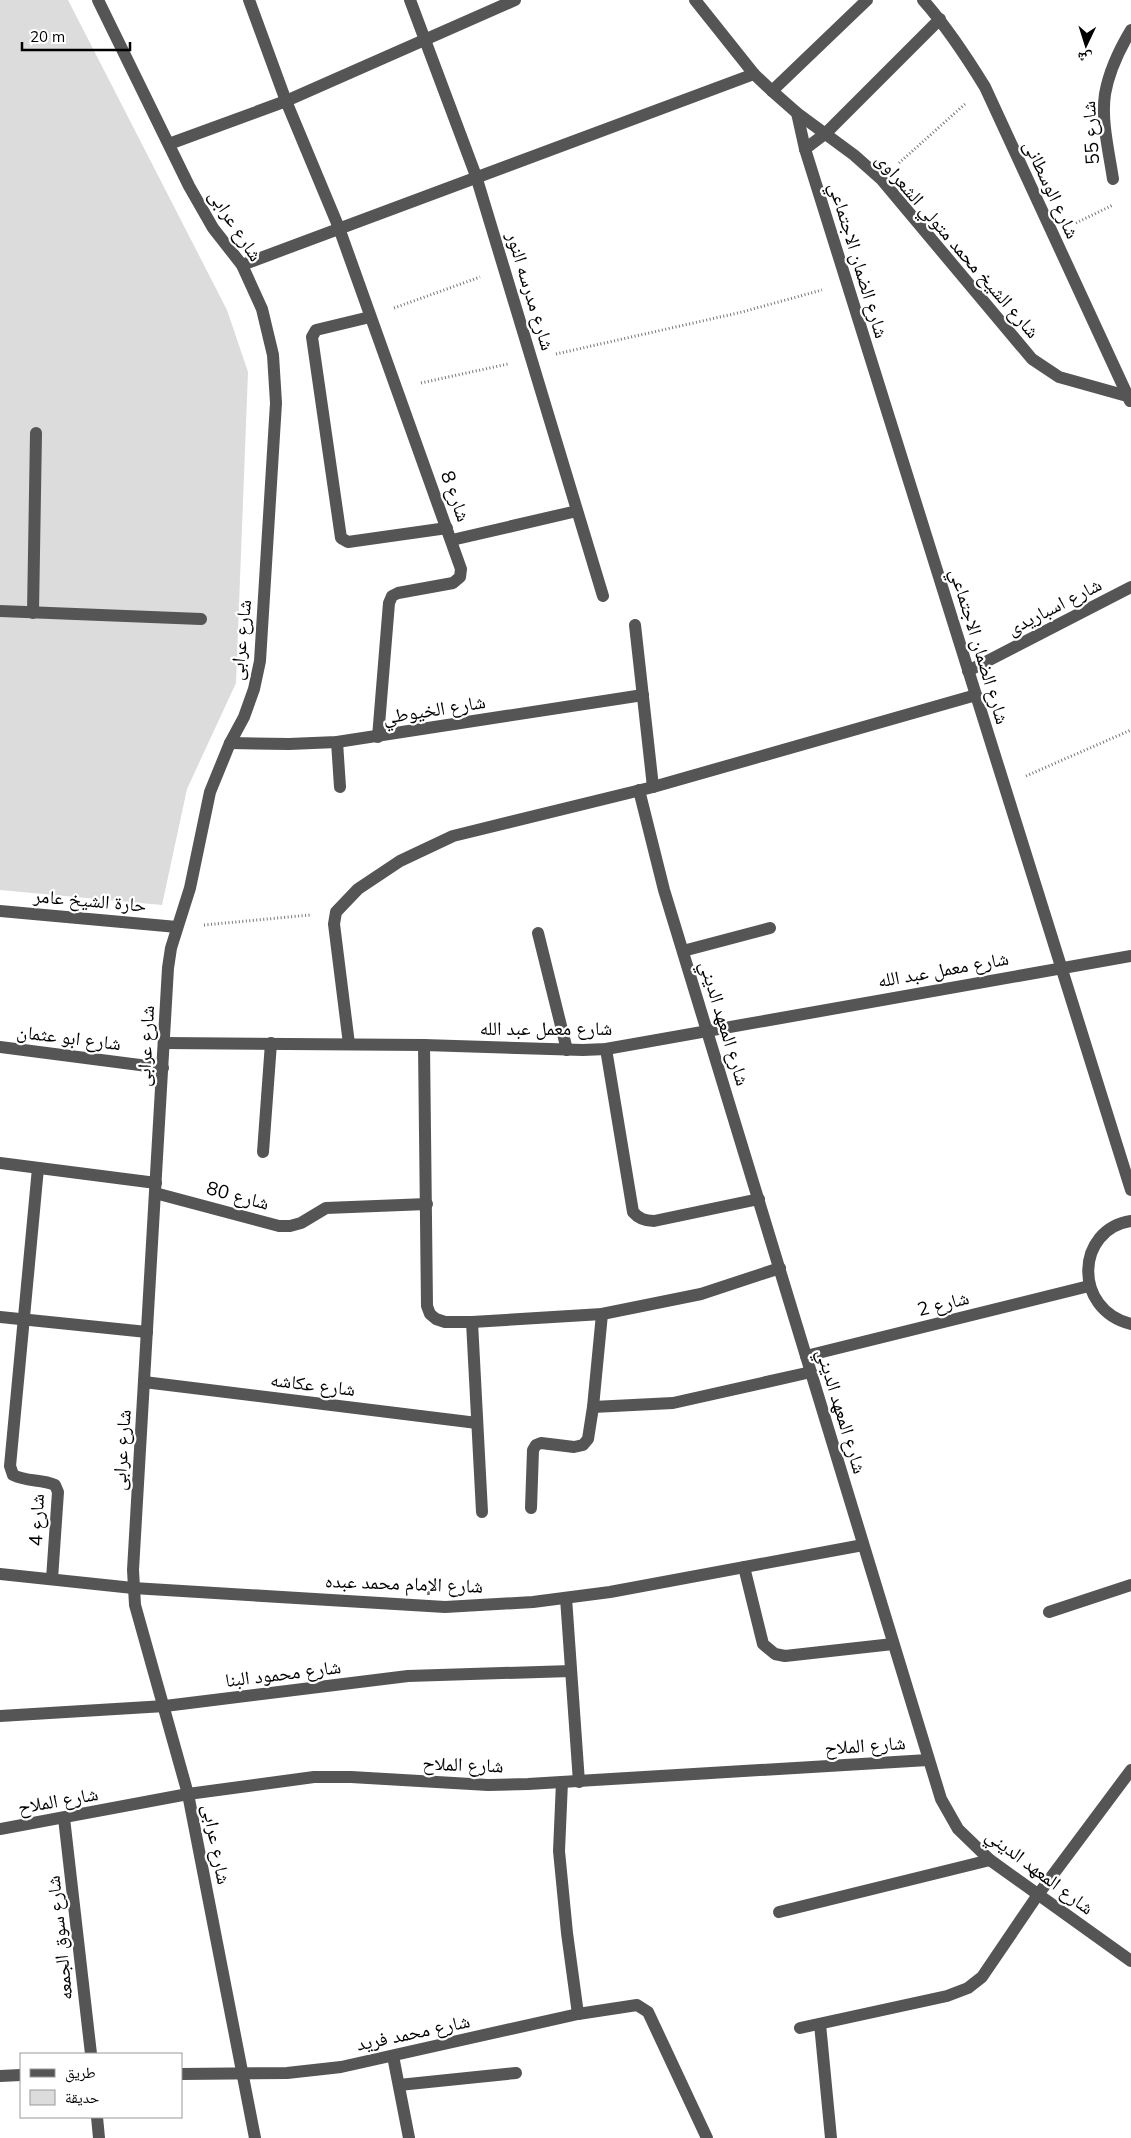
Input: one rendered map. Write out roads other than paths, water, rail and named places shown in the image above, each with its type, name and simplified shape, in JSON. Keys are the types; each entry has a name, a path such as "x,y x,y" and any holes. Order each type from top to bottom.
{"street":[{"name":"شارع عرابى","path":"98,0 189,186 213,228 242,265 262,309 273,355 276,403 260,661 254,689 244,717 230,743 210,792 190,888 177,927 168,968 133,1551 135,1605 165,1706 188,1794 255,2138"},
{"name":"شارع 8","path":"249,0 286,101 339,228 461,569 460,577 453,583 398,593 392,596 389,603 378,737"},
{"name":"شارع مدرسه النور","path":"410,0 476,176 603,596"},
{"path":"169,144 286,101 426,41 515,0"},
{"name":"شارع الشيخ محمد متولي الشعراوى","path":"695,0 754,74 796,113 826,133 881,179 1032,359 1044,369 1067,380 1129,400"},
{"path":"772,91 867,0"},
{"name":"شارع الوسطانى","path":"923,0 940,19 964,52 984,87 1129,400"},
{"path":"805,149 826,133 940,19"},
{"name":"شارع 55","path":"1113,179 1106,134 1105,95 1116,55 1131,30"},
{"path":"242,265 476,176 754,74"},
{"name":"شارع الضمان الاجتماعي","path":"796,113 805,149 1061,968 1128,1168 1131,1190"},
{"path":"370,317 316,330 312,336 341,538 348,542 447,528"},
{"path":"33,613 36,433"},
{"path":"452,540 577,511"},
{"name":"شارع اسباريدى","path":"968,671 1131,588"},
{"path":"0,610 33,613 201,619"},
{"path":"635,625 653,787"},
{"name":"شارع الخيوطي","path":"230,743 289,744 337,742 643,695"},
{"path":"349,1044 334,924 336,912 358,890 400,861 454,836 653,787 976,695"},
{"path":"337,742 340,788"},
{"name":"شارع المعهد الديني","path":"639,790 664,890 941,1799 958,1829 990,1860 1131,1961"},
{"name":"حارة الشيخ عامر","path":"0,911 177,927"},
{"path":"683,951 770,928"},
{"path":"538,933 566,1050"},
{"name":"شارع معمل عبد الله","path":"164,1043 424,1045 566,1050 606,1049 1131,956"},
{"path":"263,1152 271,1044"},
{"path":"424,1045 427,1306 430,1314 436,1319 445,1322 472,1322 602,1314 701,1294 780,1268"},
{"name":"شارع ابو عثمان","path":"0,1047 163,1068"},
{"path":"606,1049 633,1212 638,1217 646,1221 654,1221 759,1199"},
{"name":"شارع 80","path":"0,1163 155,1188 279,1226 301,1223 326,1208 427,1204"},
{"name":"شارع 4","path":"38,1168 10,1466 13,1475 22,1480 46,1482 55,1485 58,1492 52,1579"},
{"path":"1131,1221 1114,1227 1103,1235 1095,1246 1090,1259 1088,1273 1089,1286 1096,1301 1107,1314 1121,1322 1131,1324"},
{"name":"شارع 2","path":"806,1356 1089,1286"},
{"path":"531,1508 533,1450 536,1445 541,1443 574,1447 583,1445 588,1439 594,1407 602,1314"},
{"path":"0,1317 147,1332"},
{"path":"472,1322 482,1512"},
{"path":"594,1407 673,1403 811,1372"},
{"name":"شارع عكاشه","path":"144,1382 477,1423"},
{"name":"شارع الإمام محمد عبده","path":"0,1574 133,1588 445,1607 491,1606 610,1592 863,1545"},
{"path":"744,1567 763,1644 775,1654 785,1656 893,1644"},
{"path":"1049,1612 1131,1586"},
{"path":"566,1598 579,1782"},
{"name":"شارع محمود البنا","path":"0,1716 165,1706 408,1676 571,1671"},
{"name":"شارع الملاح","path":"0,1829 188,1794 314,1777 488,1784 579,1782 928,1760"},
{"path":"800,2028 947,1996 968,1988 982,1977 1038,1896 1131,1770"},
{"path":"562,1782 559,1851 567,1933 578,2014"},
{"name":"شارع سوق الجمعه","path":"64,1818 91,2053"},
{"path":"779,1912 990,1860"},
{"name":"شارع محمد فريد","path":"182,2074 287,2073 341,2067 578,2014 637,2005 648,2012 707,2138"},
{"path":"820,2024 831,2138"},
{"path":"393,2056 410,2138"},
{"path":"399,2085 516,2073"},
{"path":"0,2076 20,2075"},
{"path":"97,2118 99,2138"}]}
